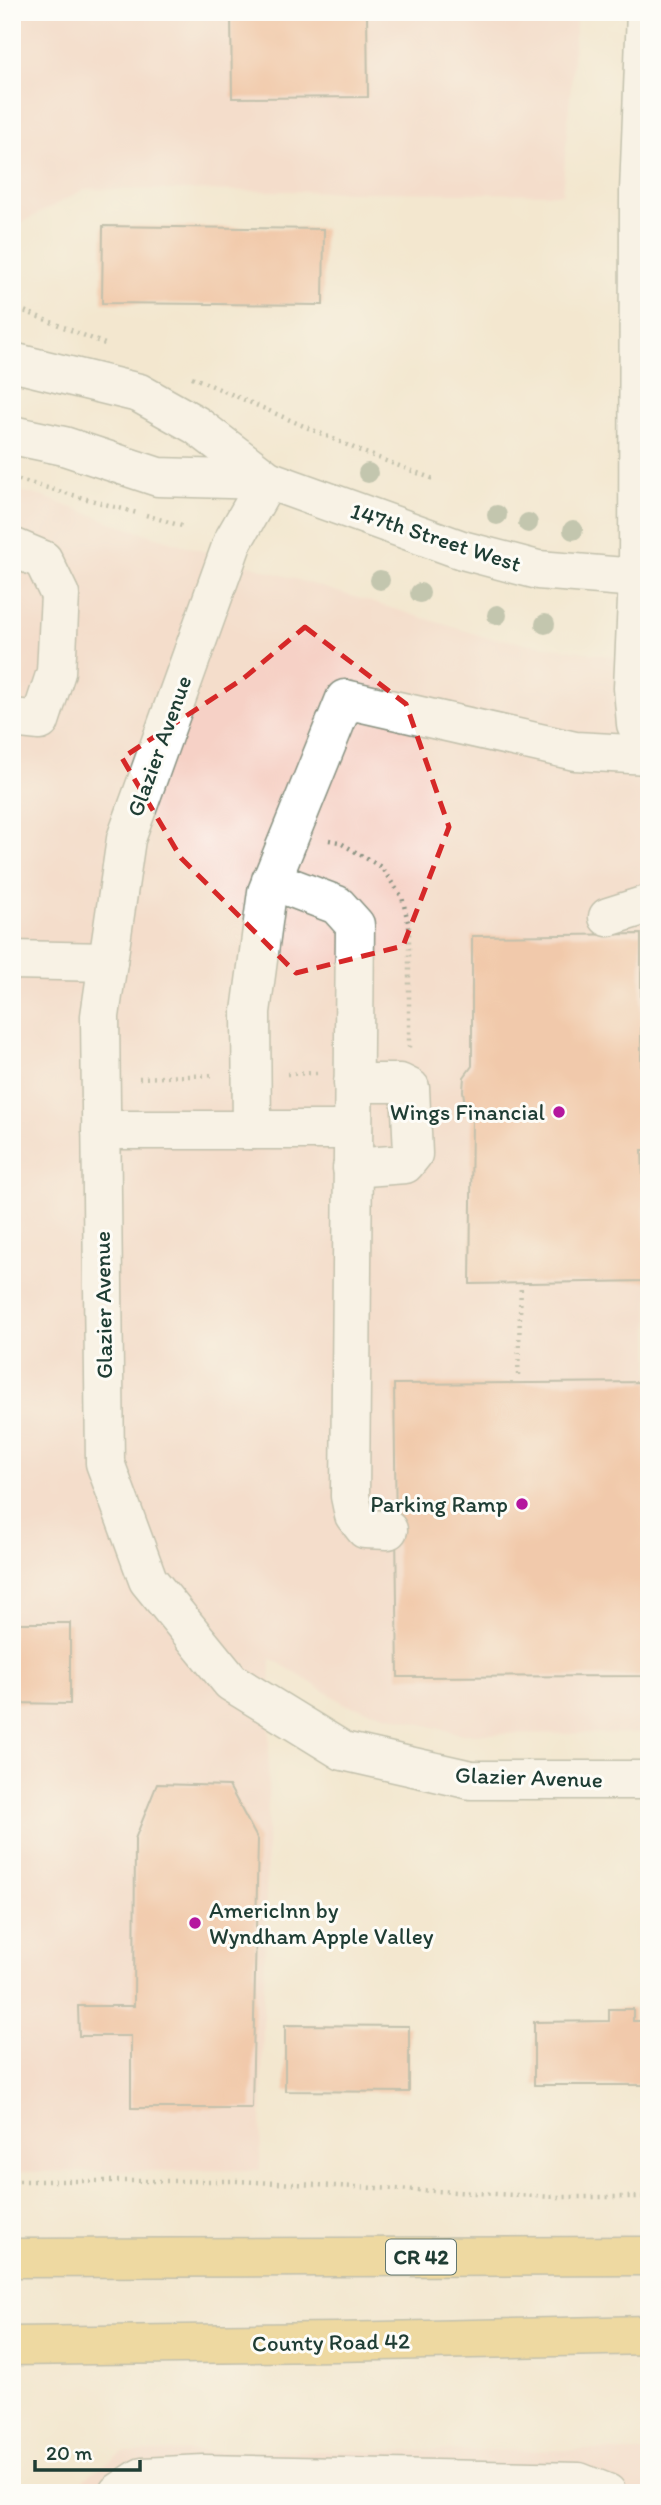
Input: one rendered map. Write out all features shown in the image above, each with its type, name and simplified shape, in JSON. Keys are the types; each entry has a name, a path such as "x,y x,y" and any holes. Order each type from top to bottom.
{"highway":[{"name":"CR 42","path":"12,2258 649,2256"},
{"name":"County Road 42","path":"12,2346 336,2342 649,2334"}],"street":[{"path":"252,1130 251,1012 267,892 345,699 575,751 649,752 636,724 633,688 643,578 639,205 646,12"},
{"name":"147th Street West","path":"12,362 139,393 196,425 268,480 462,550 538,570 643,578"},
{"name":"147th Street West","path":"12,435 64,446 158,477 268,480"},
{"name":"Glazier Avenue","path":"268,480 233,541 126,839 100,1016 105,1463 148,1580 231,1682 342,1751 471,1780 649,1780"},
{"path":"12,547 44,560 60,595 57,672 40,721 12,718"},
{"path":"271,880 338,905 355,925 350,1496 354,1515 365,1529 388,1530"},
{"path":"608,917 649,904"},
{"path":"12,960 108,961"},
{"path":"352,1168 404,1164 413,1154 410,1088 400,1083 354,1083"},
{"path":"101,1130 353,1130"},
{"path":"118,2493 142,2477 204,2474 579,2482 607,2493"}],"path":[{"path":"12,306 117,349"},
{"path":"183,373 363,452 436,480"},
{"path":"12,478 185,527"},
{"path":"518,1375 520,1285"},
{"path":"12,2181 236,2181 556,2197 649,2197"}],"highlighted area":[{"path":"305,627 406,704 449,827 403,946 296,973 181,858 122,758 244,678"}],"shaded area":[{"path":"12,12 577,12 562,194 85,189 12,228"},
{"path":"12,489 44,497 121,526 486,637 649,662 649,1733 461,1734 347,1705 271,1658 260,2170 12,2172"},
{"path":"606,2450 649,2454 649,2493 63,2493 122,2452"}],"building":[{"path":"231,12 367,12 368,97 232,98"},
{"path":"103,226 324,229 323,305 102,303"},
{"name":"Wings Financial","path":"641,934 641,1102 649,1102 649,1150 642,1150 647,1281 470,1284 472,1120 465,1105 463,1091 464,1077 472,1066 472,936"},
{"name":"Parking Ramp","path":"649,1382 649,1676 398,1677 394,1384"},
{"path":"12,1623 70,1623 70,1704 12,1703"},
{"name":"AmericInn by Wyndham Apple Valley","path":"157,1784 229,1786 258,1840 252,2108 131,2108 131,2036 79,2036 78,2006 134,2006 135,1839"},
{"path":"609,2009 633,2009 633,2021 649,2021 649,2085 534,2085 534,2022 609,2021"},
{"path":"285,2025 409,2026 409,2092 285,2091"}],"place":[{"name":"Wings Financial","path":"559,1112"},
{"name":"Parking Ramp","path":"522,1504"},
{"name":"AmericInn by Wyndham Apple Valley","path":"195,1923"}]}
